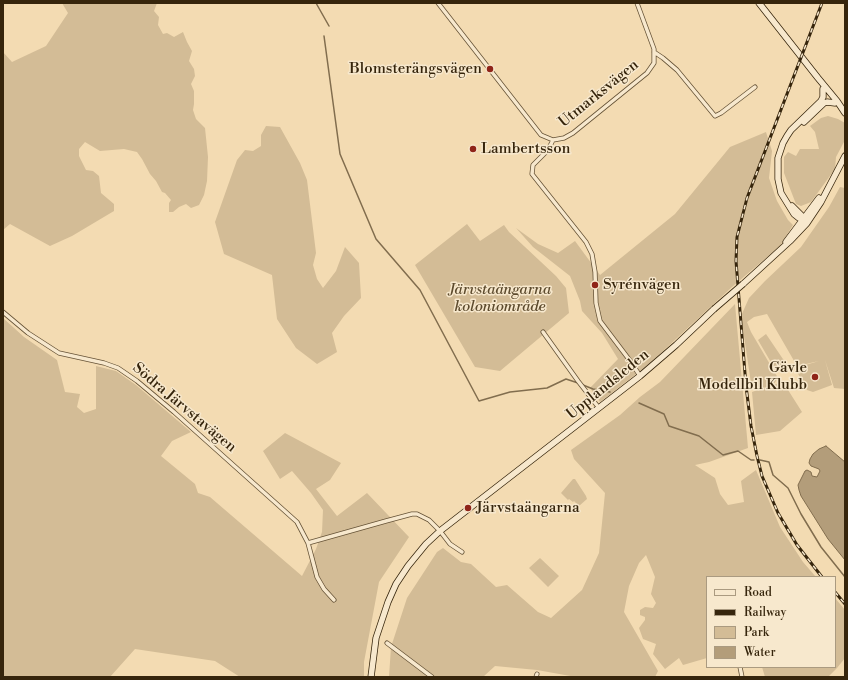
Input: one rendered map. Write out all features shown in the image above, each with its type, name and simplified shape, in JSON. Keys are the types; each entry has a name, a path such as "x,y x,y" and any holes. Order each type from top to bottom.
{"street":[{"name":"Utmarksvägen","path":"438,3 541,134 553,140 564,138 573,133 647,73 654,63 654,49 638,3"},
{"path":"759,3 837,101 844,112"},
{"path":"654,52 677,70 715,116 755,87"},
{"path":"818,78 823,89 844,112"},
{"path":"805,221 794,214 781,193 778,179 778,158 787,136 791,130 821,100 823,97 823,89"},
{"path":"805,221 792,206 782,186 780,166 783,152 794,132 810,116 824,103 835,103"},
{"path":"553,140 548,150 536,162 532,169 532,174 586,242 592,254 595,272 596,303 600,321 640,376"},
{"name":"Upplandsleden","path":"371,677 376,638 388,602 396,584 426,544 440,531 640,376 782,248 788,238 805,221 833,179 845,156"},
{"name":"Södra Järvstavägen","path":"3,312 28,333 59,353 104,363 118,368 174,412 297,522 308,543 317,577 324,589 334,600"},
{"path":"543,332 599,408"},
{"path":"308,543 412,514 423,516 440,531 450,544 462,552"},
{"path":"387,643 432,677"}],"green space":[{"path":"62,3 157,3 154,11 159,17 158,25 163,34 167,33 174,37 183,32 192,51 189,61 194,69 195,76 191,84 194,91 193,110 196,119 205,128 208,157 207,181 204,195 199,205 191,208 186,204 173,212 169,212 169,203 171,200 165,193 162,192 137,152 124,149 100,151 85,142 79,149 79,156 86,170 93,171 99,176 101,193 114,204 114,211 72,236 50,246 10,224 3,230 3,52 12,62 46,46 68,13"},
{"path":"828,116 845,123 845,140 836,157 835,169 811,202 801,206 796,204 784,173 784,157 788,152 796,156 800,149 819,149 815,132 810,126 821,118"},
{"path":"266,126 280,127 300,163 307,180 316,253 313,265 317,279 323,288 336,271 345,247 359,263 361,298 344,316 332,333 337,352 317,364 296,348 277,319 272,275 224,254 215,222 237,160 245,150 253,151 261,146 261,135"},
{"path":"766,132 772,151 769,178 777,201 788,220 793,225 780,246 732,287 649,364 600,402 590,388 618,359 602,333 582,311 580,301 570,276 533,247 516,228 538,244 558,253 575,241 600,275 675,214 730,147"},
{"path":"840,187 845,188 845,389 834,388 825,360 832,385 813,392 807,390 795,368 819,361 797,366 767,314 754,317 747,322 751,332 778,378 773,385 783,382 802,412 780,431 756,435 752,392 766,387 762,388 751,383 741,316 749,298 801,247 829,207"},
{"name":"Järvstaängarna koloniområde","path":"467,224 480,241 504,225 509,232 556,276 566,288 569,313 500,371 475,367 415,265"},
{"path":"735,304 748,448 709,462 695,465 715,478 720,494 728,505 744,502 741,481 756,470 780,527 803,562 815,576 706,576 706,658 683,665 679,658 665,669 653,654 656,644 643,639 639,628 645,620 645,617 640,615 640,610 645,607 653,608 656,603 651,594 655,577 646,555 639,563 629,586 624,612 658,671 655,677 576,677 537,670 495,666 483,677 389,677 391,647 407,598 437,552 443,548 461,562 471,564 496,587 507,585 538,612 551,618 582,590 599,553 605,493 574,459 571,450 620,415 660,382"},
{"path":"3,318 24,337 57,360 65,392 80,394 77,407 84,413 96,409 96,366 116,371 136,385 191,432 172,441 161,456 195,484 198,493 210,497 302,576 316,549 322,532 323,510 292,471 280,479 263,451 285,433 341,463 330,480 316,489 337,516 367,493 409,537 379,582 364,662 364,677 240,677 215,661 135,649 110,677 3,677"},
{"path":"766,334 787,365 776,371 758,340"},
{"path":"573,479 575,479 587,499 579,506 574,501 568,500 561,493"},
{"path":"540,558 559,576 548,587 529,568"},
{"path":"836,599 845,610 845,658 837,668 828,677 765,677 762,668 836,668"}],"water":[{"path":"826,446 845,462 845,560 828,539 801,496 798,485 805,471 807,470 811,472 812,476 817,477 820,471 819,469 811,466 809,463 810,459 819,449"}],"waterway":[{"path":"316,3 329,26"},
{"path":"324,36 340,154 376,239 420,290 479,401 510,392 547,388 566,379 578,383"},
{"path":"583,385 593,389 610,392"},
{"path":"639,403 664,414 669,426 699,436 723,455 738,451 751,460 754,460"},
{"path":"760,460 769,462 773,475 788,488 801,514 821,547 845,577"}],"railway":[{"path":"821,576 797,545 778,513 762,476 751,426 746,386 736,261 737,237 747,198 822,3"},
{"path":"836,593 845,604"}],"place":[{"name":"Blomsterängsvägen","path":"490,69"},
{"name":"Lambertsson","path":"473,149"},
{"name":"Syrénvägen","path":"595,285"},
{"name":"Gävle Modellbil Klubb","path":"815,377"},
{"name":"Järvstaängarna","path":"468,508"}]}
